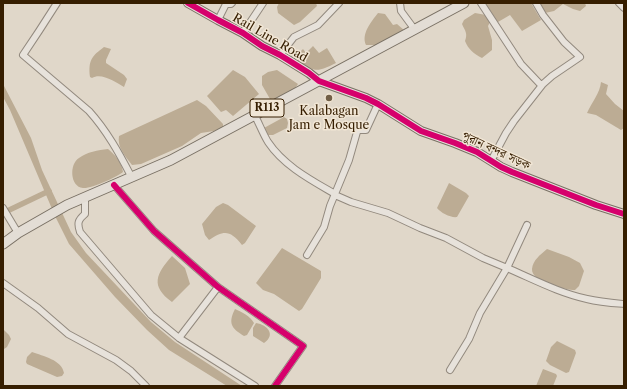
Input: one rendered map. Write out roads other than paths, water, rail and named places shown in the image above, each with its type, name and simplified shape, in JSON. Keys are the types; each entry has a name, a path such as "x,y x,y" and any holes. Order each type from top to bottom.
{"main road":[{"name":"R113","path":"3,244 18,232 67,205 131,176 171,160 254,114 464,3"}],"street":[{"path":"57,3 40,31 23,53 24,56 95,117 115,146 131,176"},
{"name":"Rail Line Road","path":"188,3 280,55 319,81"},
{"path":"218,20 226,4 232,3"},
{"path":"242,33 262,3"},
{"path":"280,55 294,37 318,25 339,3"},
{"path":"400,3 401,11 414,30"},
{"path":"481,3 521,64 540,84 543,84"},
{"path":"491,161 514,121 543,84 580,57 564,42 543,15 536,3"},
{"path":"619,3 624,8"},
{"name":"পুরান বন্দর সড়ক","path":"319,81 334,85 378,104 421,131 477,152 512,172 596,205 624,214"},
{"path":"307,255 324,227 330,206 349,160 357,132 359,130 366,130 378,104"},
{"path":"254,114 268,142 277,153 298,172 335,194 351,202 388,213 446,238 483,258 552,288 588,300 624,304"},
{"path":"114,185 154,230 218,287 303,346 275,386"},
{"path":"85,198 85,214 78,221 77,225 80,232 147,312 179,338 255,386"},
{"path":"3,208 9,220 18,232"},
{"path":"450,370 469,339 480,313 507,268 527,225"},
{"path":"3,283 38,308 68,334 116,360 131,371 146,386"},
{"path":"179,338 218,287"}],"waterway":[{"path":"3,213 49,191"}],"place":[{"name":"Kalabagan Jam e Mosque","path":"329,98"}]}
